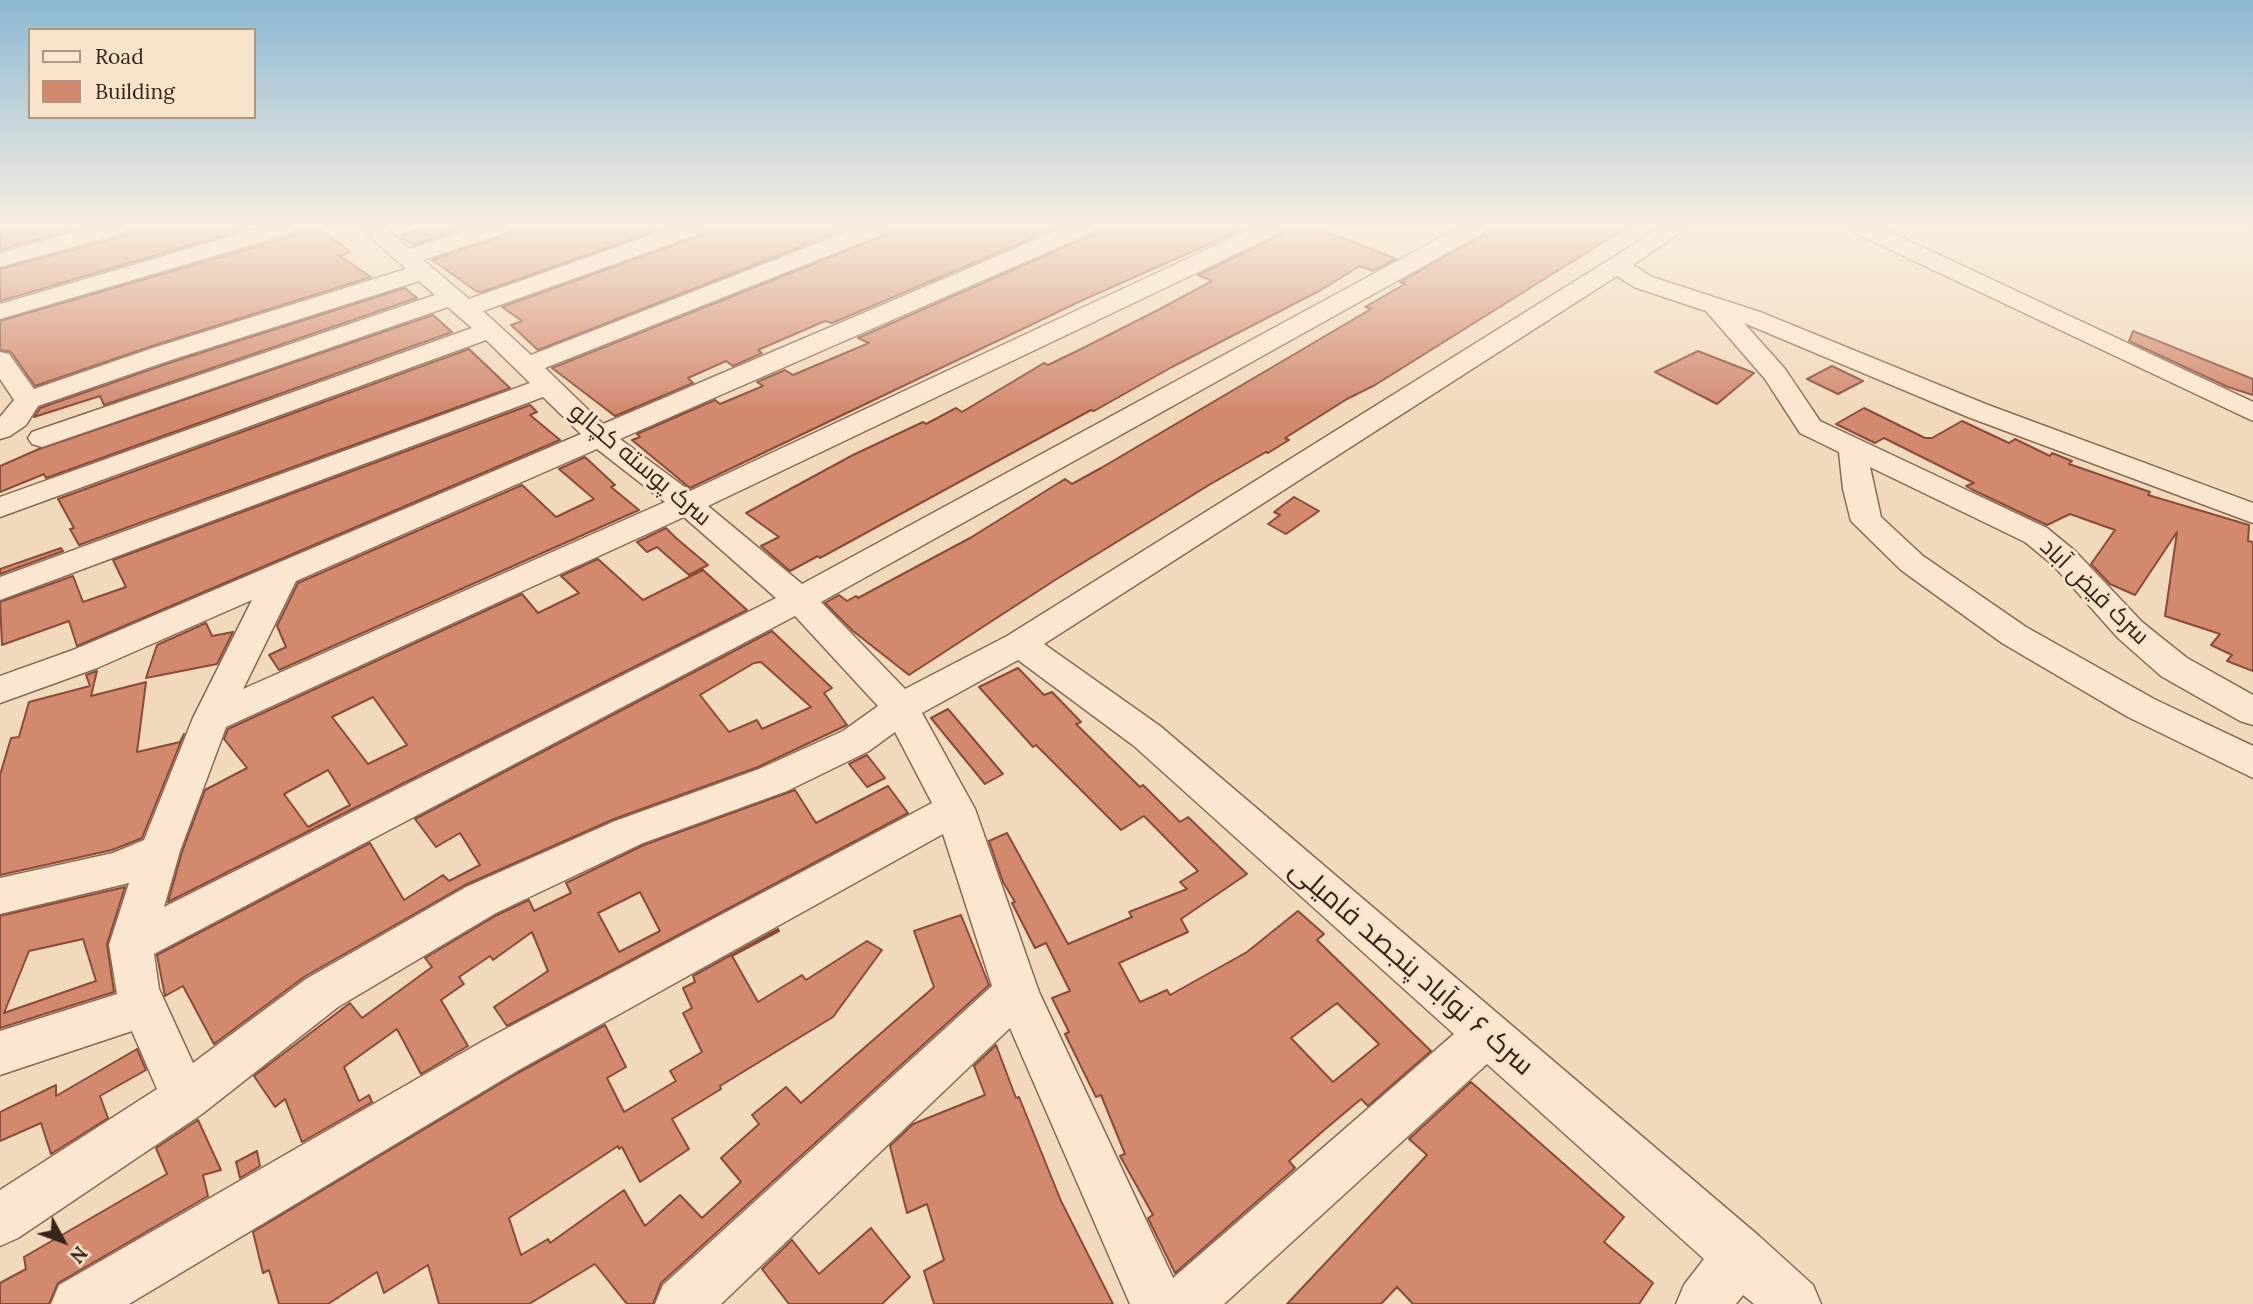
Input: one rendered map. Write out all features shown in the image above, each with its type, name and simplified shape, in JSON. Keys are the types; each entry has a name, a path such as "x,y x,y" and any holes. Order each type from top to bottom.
{"street":[{"path":"0,312 78,289"},
{"path":"0,430 16,419 28,400 346,289"},
{"name":"سرک پوسته کچالو","path":"442,289 490,330 601,439 687,505 799,600 901,708 955,809 1017,992 1157,1304"},
{"path":"42,438 503,289"},
{"path":"0,589 538,376 738,289"},
{"path":"0,690 85,659 601,439 944,289"},
{"path":"211,718 687,505 1143,289"},
{"path":"131,945 799,600 1364,289"},
{"path":"0,1220 185,1098 322,993 481,900 629,832 774,780 856,741 901,708 1019,644 1581,289"},
{"path":"1663,289 1751,317 1978,411 2253,514"},
{"path":"1991,289 2253,413"},
{"name":"سرک فيض آباد","path":"1717,308 1776,375 1810,427 2036,535 2073,566 2130,630 2174,667 2253,712"},
{"path":"0,508 490,330"},
{"path":"0,360 28,400"},
{"path":"1853,446 1858,489 1867,521 1912,563 2014,635 2141,708 2253,763"},
{"path":"185,1098 137,989 131,945 160,851 211,718 283,574"},
{"name":"سرک ۶ نوآباد پنجصد فامیلی","path":"1019,644 1066,675 1147,736 1794,1304"},
{"path":"78,1304 500,1056 955,809"},
{"path":"0,896 120,869 160,851"},
{"path":"682,1304 1017,992"},
{"path":"0,1053 145,1006"},
{"path":"1184,1304 1486,1035"},
{"path":"1703,1304 1740,1255"}],"building":[{"path":"0,289 41,289 0,301"},
{"path":"111,289 333,289 35,386 11,352 0,350 0,321"},
{"path":"402,289 417,298 104,405 100,396 34,417 40,408 172,362"},
{"path":"473,289 491,289 482,292"},
{"path":"552,289 693,289 538,350 511,325 522,321 502,307"},
{"path":"751,289 913,289 832,323 825,321 758,350 762,353 733,366 726,361 688,378 693,383 615,416 552,368"},
{"path":"970,289 1108,289 690,488 632,440 640,437 637,434 715,400 720,404 763,386 757,382 785,370 793,375 869,343 858,338"},
{"path":"1197,289 1323,289 1094,411 1091,410 820,558 818,556 790,571 761,546 779,537 746,513 853,455 923,422 926,424 956,408 962,412 1044,363 1048,365"},
{"path":"1397,289 1529,289 1285,438 1289,440 1268,453 1209,485 1055,580 909,675 853,631 825,603 839,595 847,601 856,596 858,598 970,538 1065,479 1072,484 1371,309 1365,307"},
{"path":"433,315 452,332 46,478 44,474 0,492 0,466 39,449"},
{"path":"2133,331 2253,379 2253,395 2228,387 2129,341"},
{"path":"469,349 510,388 79,545 70,529 74,528 58,499"},
{"path":"1698,351 1754,373 1717,404 1655,372"},
{"path":"1832,366 1863,381 1838,394 1807,379"},
{"path":"530,405 537,412 530,415 560,440 77,646 69,621 2,645 0,602 73,576 83,602 126,587 113,560"},
{"path":"1864,408 1925,438 1932,438 1962,421 2009,443 2015,439 2050,456 2052,453 2072,461 2069,464 2150,492 2148,495 2249,525 2248,541 2253,542 2253,671 2227,661 2232,655 2211,645 2220,634 2165,616 2177,532 2135,595 2110,584 2091,564 2115,530 2070,514 2047,525 1973,490 1966,486 1974,483 1884,438 1875,443 1836,424"},
{"path":"585,457 615,485 611,487 639,510 279,670 269,655 286,647 277,626 298,583 522,485 556,517 594,499 559,469"},
{"path":"1294,497 1319,511 1286,534 1268,524 1280,515 1274,512"},
{"path":"666,528 708,565 689,575 657,547 647,552 637,542"},
{"path":"61,548 63,551 0,574 0,569"},
{"path":"598,559 643,600 703,570 747,610 168,902 182,852 205,790 247,768 224,739 228,729 522,594 538,613 579,593 561,576","holes":["373,697 407,745 368,764 332,717","328,770 350,805 308,827 284,794"]},
{"path":"206,623 212,636 233,632 217,664 146,678 157,645"},
{"path":"772,631 832,688 824,693 847,725 758,767 614,819 465,885 304,977 214,1044 183,986 165,996 157,955 370,843 404,900 443,875 449,881 480,865 460,833 436,847 415,819","holes":["761,662 811,707 762,729 757,720 729,732 700,695 754,663"]},
{"path":"1018,668 1044,695 1052,692 1081,722 1076,724 1140,787 1143,785 1180,822 1188,817 1247,874 1181,919 1188,932 1119,963 1140,1002 1167,990 1170,995 1247,952 1298,911 1324,934 1317,940 1431,1051 1368,1106 1361,1099 1323,1131 1289,1161 1295,1168 1175,1273 1148,1218 1153,1215 1120,1156 1125,1154 1101,1095 1096,1097 1065,1034 1069,1032 1052,998 1070,991 1046,943 1035,948 1012,903 1015,902 1003,882 989,841 1007,833 1068,944 1132,917 1129,912 1187,889 1180,882 1198,871 1144,816 1121,830 1036,745 1033,747 979,687","holes":["1337,1003 1379,1044 1333,1082 1291,1038"]},
{"path":"97,671 91,696 146,682 137,752 180,742 184,734 142,838 112,850 0,875 0,775 11,738 19,737 29,702 90,686 86,675"},
{"path":"948,709 1003,774 985,784 931,718"},
{"path":"867,755 885,778 867,787 849,764"},
{"path":"888,786 908,813 507,1026 494,1007 548,971 532,932 493,960 490,956 459,977 464,984 441,1000 468,1046 421,1074 397,1029 344,1067 359,1101 369,1095 372,1102 302,1142 285,1099 275,1107 254,1076 350,1003 362,1018 432,967 425,958 497,915 529,900 534,911 571,893 566,883 644,845 795,790 816,823","holes":["640,892 660,931 619,952 598,913"]},
{"path":"125,887 107,944 114,992 0,1028 0,916","holes":["83,939 96,981 4,1013 29,951"]},
{"path":"961,915 989,985 661,1283 653,1304 627,1304 595,1264 529,1304 439,1304 428,1265 384,1293 377,1272 328,1304 279,1304 269,1270 263,1273 253,1232 518,1073 605,1025 626,1067 607,1078 624,1112 676,1081 670,1071 702,1052 683,1013 692,1008 683,988 695,982 693,976 778,929 779,931 732,956 758,1002 802,975 806,980 867,941 882,950 833,1017 720,1086 721,1089 672,1119 689,1149 640,1182 622,1147 619,1149 618,1146 509,1218 521,1255 548,1239 550,1243 624,1190 645,1226 680,1195 702,1218 741,1182 721,1158 759,1124 752,1115 786,1087 801,1103 934,987 914,931"},
{"path":"996,1045 1061,1201 1113,1304 934,1304 924,1271 944,1260 927,1204 907,1213 890,1146 913,1124 985,1095 974,1066"},
{"path":"137,1049 146,1070 100,1096 108,1118 51,1154 41,1123 0,1141 0,1112 56,1085 56,1096"},
{"path":"1471,1082 1624,1217 1604,1242 1653,1283 1639,1304 1413,1304 1397,1287 1381,1304 1287,1304 1427,1155 1409,1139"},
{"path":"198,1120 221,1170 203,1175 208,1196 58,1283 49,1304 0,1304 0,1283 26,1269 24,1257 167,1174 156,1148"},
{"path":"257,1151 260,1166 240,1178 236,1162"},
{"path":"871,1228 910,1277 882,1304 789,1304 762,1269 792,1240 819,1274"}]}
